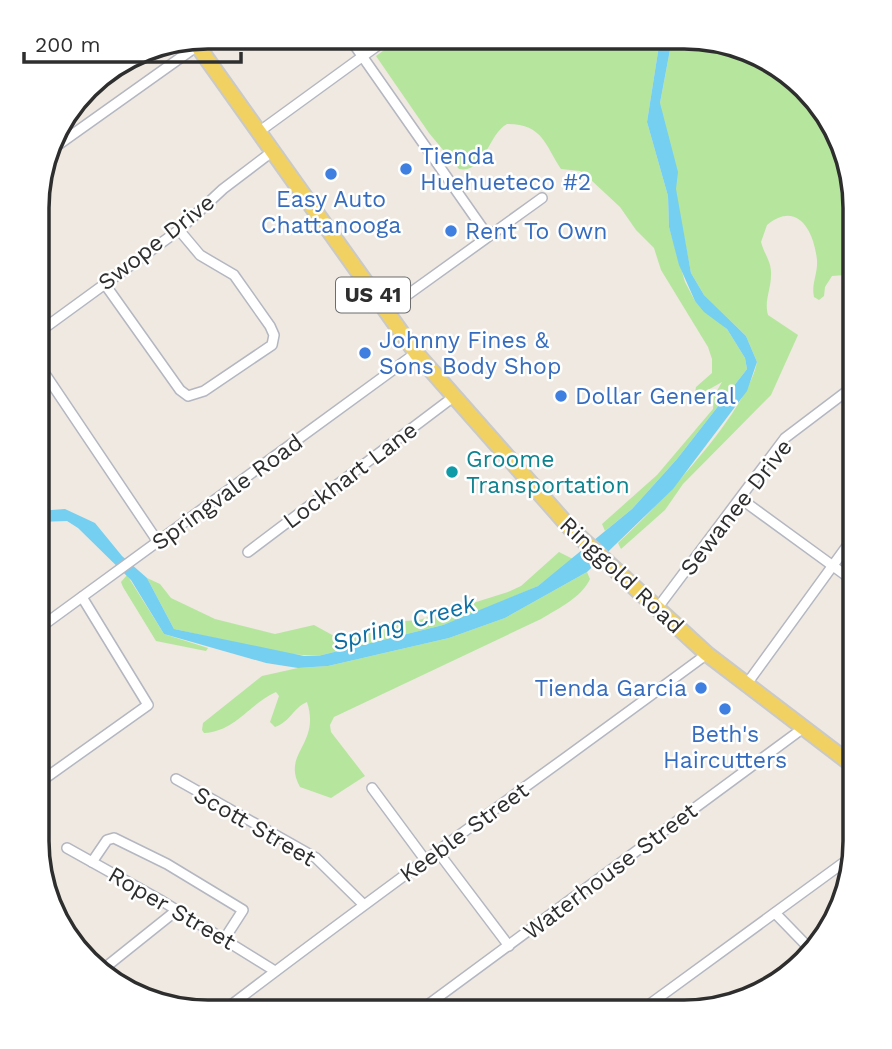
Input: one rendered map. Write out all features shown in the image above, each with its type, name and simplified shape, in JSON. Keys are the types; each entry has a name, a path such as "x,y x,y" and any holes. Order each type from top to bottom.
{"main road":[{"name":"Ringgold Road","path":"200,49 416,354 452,398 578,537 707,654 843,758"}],"street":[{"path":"357,49 488,236"},
{"path":"260,131 373,49"},
{"path":"64,141 190,50"},
{"name":"Swope Drive","path":"49,324 179,230 223,189 273,152"},
{"path":"384,311 542,198"},
{"path":"104,282 180,390 188,396 204,391 272,345 274,335 270,326 234,275 200,255 179,230"},
{"name":"Springvale Road","path":"49,621 416,354"},
{"path":"49,380 158,542"},
{"name":"Sewanee Drive","path":"656,610 785,438 843,394"},
{"name":"Lockhart Lane","path":"248,552 452,398"},
{"path":"741,499 843,573"},
{"path":"746,685 843,551"},
{"path":"49,775 148,705 82,597"},
{"name":"Keeble Street","path":"238,1000 363,904 426,861 707,654"},
{"name":"Waterhouse Street","path":"435,1000 802,729"},
{"name":"Scott Street","path":"176,779 316,858 363,904"},
{"path":"372,788 426,861"},
{"path":"92,862 107,840 114,838 167,864 243,910 225,938"},
{"name":"Roper Street","path":"67,848 225,938 275,971"},
{"path":"438,852 509,946"},
{"path":"655,1000 842,864"},
{"path":"162,901 163,922"},
{"path":"109,965 177,910"},
{"path":"775,913 805,944"}],"green space":[{"path":"386,49 658,49 647,122 668,196 669,227 685,282 695,301 727,329 745,358 747,369 677,459 632,509 605,531 602,524 657,475 713,409 714,396 722,382 699,395 695,393 696,387 712,373 712,359 708,347 661,270 654,248 636,230 620,207 591,180 580,171 561,169 536,132 519,125 507,124 495,136 481,160 468,169 459,169 429,133 376,56"},
{"path":"670,49 705,50 745,61 764,70 796,96 822,128 838,167 843,208 843,275 832,276 825,287 824,296 819,300 814,297 817,260 808,229 795,217 787,216 767,225 761,242 771,270 768,315 798,335 771,395 683,484 665,510 621,549 618,543 655,507 719,432 737,407 750,383 757,362 746,336 704,295 691,273 660,103"},
{"path":"559,552 573,559 538,586 443,625 318,656 288,654 174,629 147,578 160,584 171,598 215,619 275,634 314,625 345,642 391,622 419,620 508,592 521,586"},
{"path":"587,572 590,579 581,592 541,619 334,717 330,725 331,732 365,776 331,798 300,787 295,775 295,765 309,729 307,702 275,727 270,722 279,696 276,692 225,727 204,733 202,730 203,723 262,676 298,668 328,666 449,638 505,618"},
{"path":"127,575 164,634 208,648 206,651 156,641 123,587 121,582"}],"water":[{"path":"658,49 670,49 660,103 678,172 676,189 691,273 704,295 746,336 757,362 747,391 673,489 587,572 505,618 449,638 328,666 298,668 266,663 164,634 131,580 78,528 67,521 49,522 49,510 65,509 95,523 122,556 147,578 174,629 304,656 318,656 443,625 538,586 632,509 677,459 747,369 745,358 727,329 704,312 695,301 679,265 669,227 668,196 647,122"}],"place":[{"name":"Tienda Huehueteco #2","path":"406,169"},
{"name":"Easy Auto Chattanooga","path":"331,174"},
{"name":"Rent To Own","path":"451,231"},
{"name":"Johnny Fines & Sons Body Shop","path":"365,353"},
{"name":"Dollar General","path":"561,396"},
{"name":"Groome Transportation","path":"452,472"},
{"name":"Tienda Garcia","path":"701,688"},
{"name":"Beth's Haircutters","path":"725,709"}],"water label":[{"name":"Spring Creek","path":"404,623"}]}
